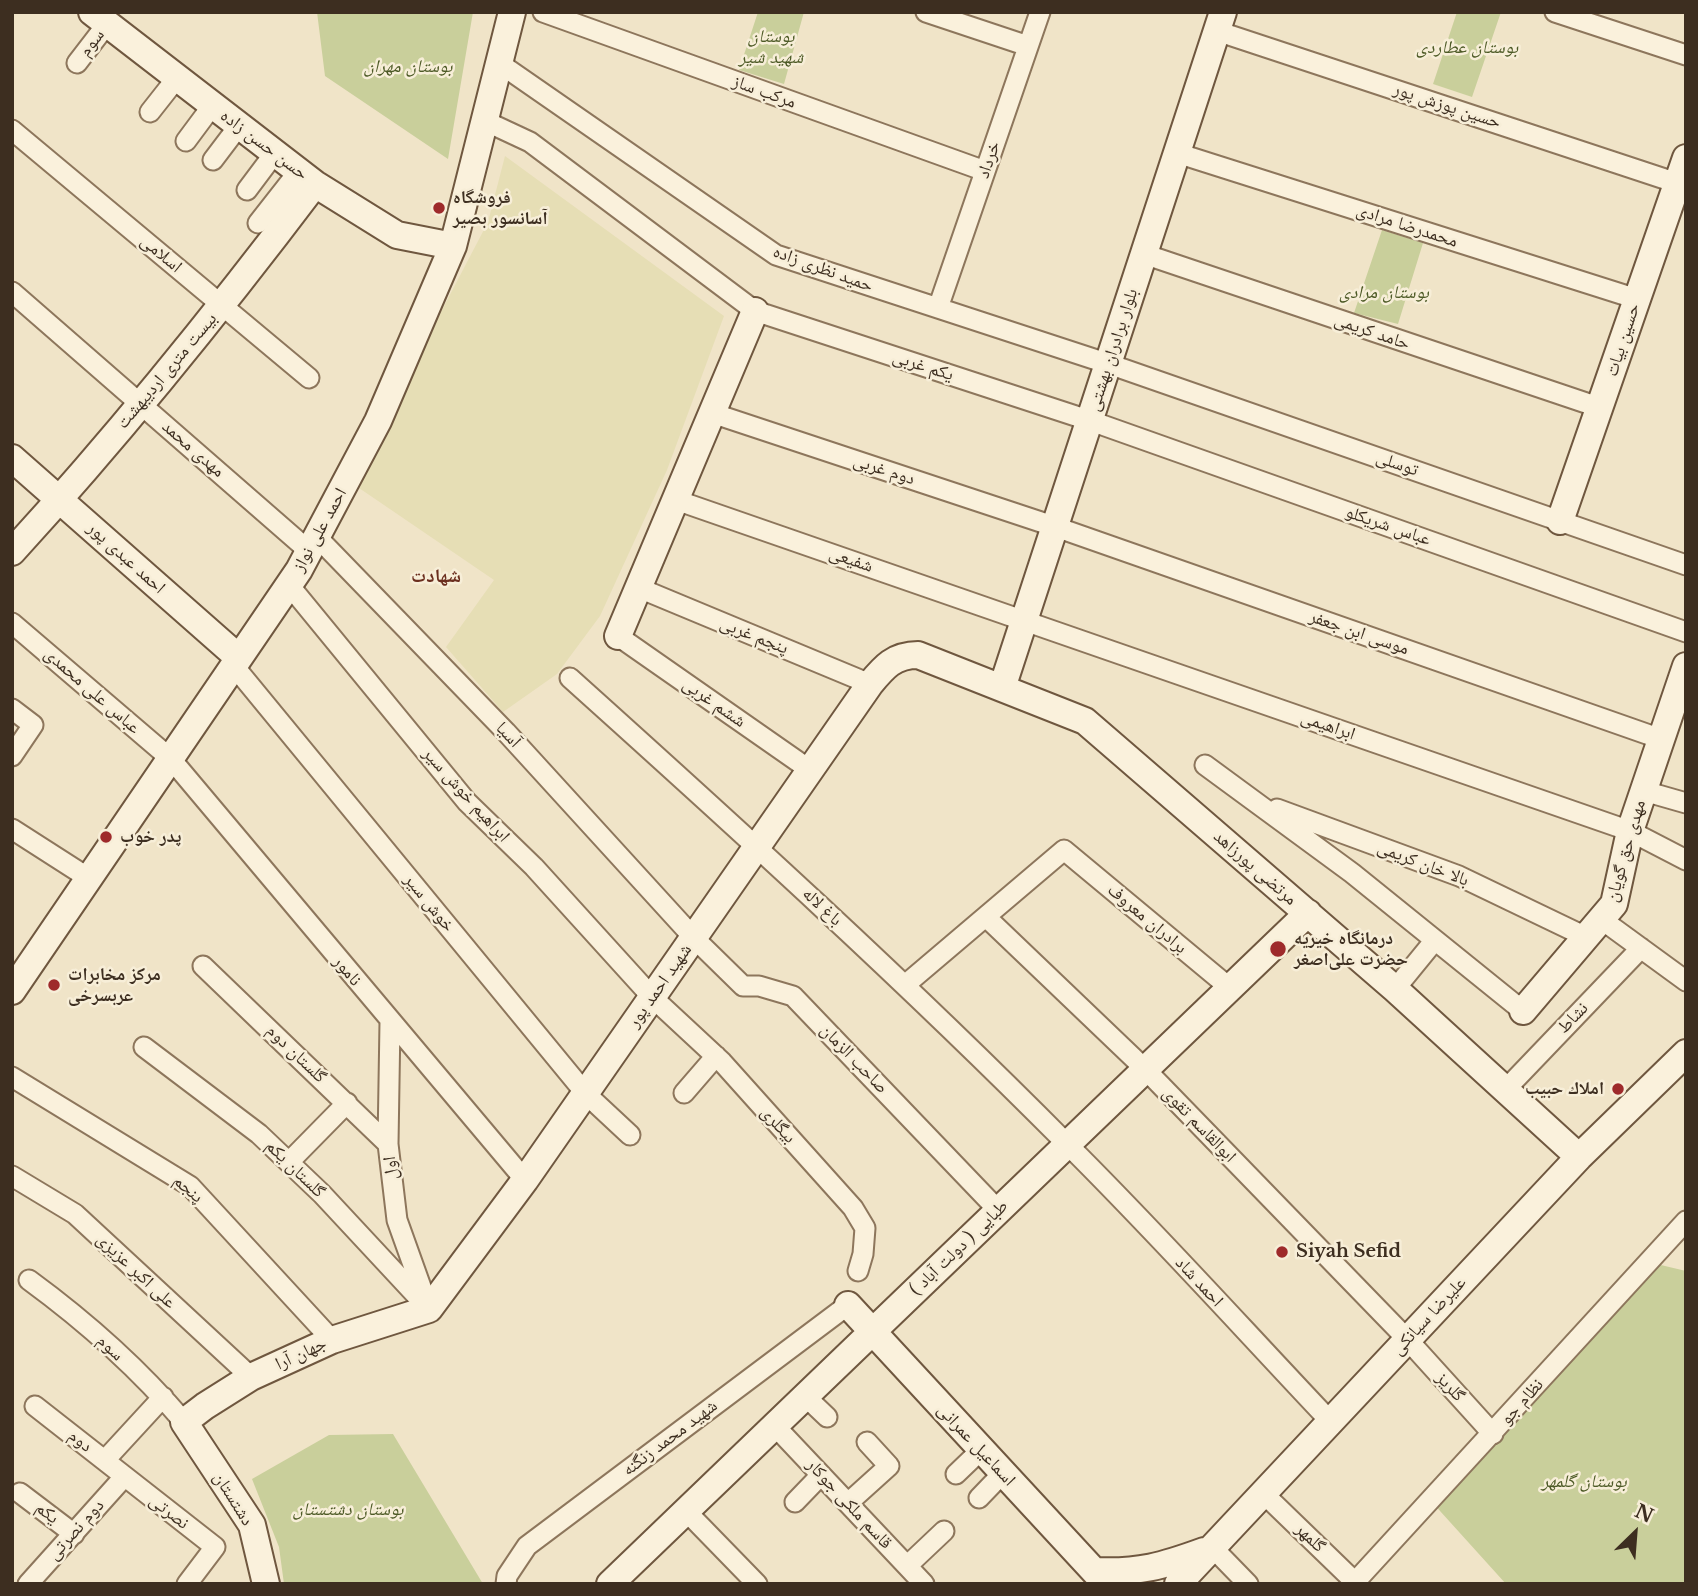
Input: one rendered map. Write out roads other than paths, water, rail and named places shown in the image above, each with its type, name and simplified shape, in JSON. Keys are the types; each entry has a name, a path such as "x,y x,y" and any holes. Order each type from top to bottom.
{"street":[{"name":"احمد علی نواز","path":"15,983 289,585 378,421 453,246 512,12"},
{"name":"مرکب ساز","path":"543,12 985,171"},
{"path":"926,12 1028,46"},
{"name":"خرداد","path":"938,308 1040,12"},
{"path":"1555,12 1686,55"},
{"name":"سوم","path":"77,63 99,18"},
{"name":"حسن حسن زاده","path":"99,18 307,178 397,235 453,246"},
{"name":"بلوار برادران بهشتی","path":"1002,688 1220,22"},
{"name":"حسین پوزش پور","path":"1220,22 1681,170"},
{"name":"حمید نظری زاده","path":"499,63 776,255 1109,364"},
{"path":"150,112 176,79"},
{"path":"186,141 212,106"},
{"name":"یکم غربی","path":"485,121 530,142 755,311 1091,421"},
{"path":"213,160 238,127"},
{"name":"اسلامی","path":"12,130 309,379"},
{"path":"247,191 275,153"},
{"name":"محمدرضا مرادی","path":"1177,153 1637,299"},
{"name":"حسین بیات","path":"1560,521 1681,170"},
{"path":"258,223 307,178"},
{"name":"بیست متری اردیبهشت","path":"12,552 60,499 222,305 307,178"},
{"name":"حامد کریمی","path":"1144,254 1601,408"},
{"name":"مهدی محمد","path":"12,292 140,403 313,544"},
{"path":"618,636 755,311"},
{"name":"توسلی","path":"1109,364 1686,565"},
{"name":"دوم غربی","path":"712,413 1056,527"},
{"name":"عباس شریکلو","path":"1091,421 1686,632"},
{"name":"احمد عبدی پور","path":"12,458 237,662"},
{"name":"شفیعی","path":"676,500 1026,621"},
{"name":"موسی ابن جعفر","path":"1056,527 1661,739"},
{"name":"آسیا","path":"313,544 506,732 694,938"},
{"name":"ابراهیم خوش سیر","path":"289,585 467,802 534,867 652,997"},
{"name":"پنجم غربی","path":"639,588 870,684"},
{"name":"ابراهیمی","path":"1026,621 1630,831 1686,860"},
{"name":"عباس علی محمدی","path":"12,623 171,759"},
{"name":"ششم غربی","path":"618,636 810,770"},
{"name":"مرتضی پورزاهد","path":"890,661 905,655 918,655 1085,721 1395,989 1579,1157"},
{"name":"شهید احمد پور","path":"429,1309 525,1180 870,684 890,661"},
{"name":"خوش سیر","path":"237,662 586,1094 630,1135"},
{"name":"مهدی حق گویان","path":"1523,1011 1614,904 1630,831 1684,676"},
{"name":"باغ لاله","path":"570,678 757,845 1067,1143"},
{"path":"12,709 33,725 12,756"},
{"name":"نامور","path":"171,759 525,1180"},
{"name":"بالا خان کریمی","path":"1205,765 1352,873 1523,1011"},
{"path":"1644,790 1686,803"},
{"name":"بالا خان کریمی","path":"1255,801 1459,876 1642,948 1686,981"},
{"path":"12,829 89,879"},
{"name":"برادران معروف","path":"986,917 1064,850 1230,988"},
{"name":"طبایی ( دولت آباد )","path":"610,1584 1308,914"},
{"path":"905,985 986,917"},
{"name":"ابوالقاسم تقوی","path":"986,917 1146,1069 1406,1339"},
{"name":"صاحب الزمان","path":"694,938 743,986 759,986 793,996 998,1210"},
{"path":"1395,989 1435,940"},
{"name":"نشاط","path":"1506,1089 1642,948"},
{"name":"گلستان دوم","path":"203,966 388,1144"},
{"name":"بیگلری","path":"652,997 716,1056 853,1208 866,1228 858,1271"},
{"name":"اول","path":"390,1022 388,1144 397,1220 429,1309"},
{"name":"گلستان یکم","path":"144,1047 259,1134 322,1194 429,1309"},
{"name":"علیرضا سیانکی","path":"1178,1584 1579,1157 1686,1053"},
{"path":"684,1093 716,1056"},
{"name":"پنجم","path":"12,1077 190,1186 332,1340"},
{"path":"289,1162 347,1104"},
{"name":"احمد شاد","path":"1067,1143 1330,1421"},
{"name":"علی اکبر عزیزی","path":"12,1177 75,1214 251,1377"},
{"name":"نظام جو","path":"1356,1583 1686,1221"},
{"name":"سوم","path":"29,1280 67,1308 163,1397 184,1422"},
{"name":"اسماعیل عمرانی","path":"848,1305 1003,1473 1094,1580"},
{"name":"شهید محمد زنگنه","path":"506,1584 507,1576 527,1546 848,1305"},
{"name":"جهان آرا","path":"184,1422 251,1377 332,1340 429,1309"},
{"name":"گلریز","path":"1406,1339 1493,1434"},
{"path":"805,1396 827,1417"},
{"path":"105,1461 163,1397"},
{"name":"دوم","path":"34,1406 124,1477"},
{"name":"دشتستان","path":"184,1422 252,1525 266,1584"},
{"name":"قاسم ملکی جوکار","path":"774,1425 925,1584"},
{"path":"848,1503 889,1466 867,1443"},
{"path":"956,1474 981,1451"},
{"path":"979,1498 1003,1473"},
{"path":"795,1503 821,1475"},
{"name":"دوم نصرتی","path":"28,1584 124,1477"},
{"name":"نصرتی","path":"124,1477 215,1547 187,1584"},
{"name":"یکم","path":"20,1493 74,1534"},
{"name":"گلمهر","path":"1263,1493 1356,1583"},
{"path":"685,1510 757,1584"},
{"path":"907,1566 944,1531"},
{"path":"1094,1580 1159,1567 1213,1548 1248,1584"}],"place":[{"name":"فروشگاه آسانسور بصیر","path":"439,208"},
{"name":"پدر خوب","path":"106,837"},
{"name":"درمانگاه خیریه حضرت علی‌اصغر","path":"1278,949"},
{"name":"مرکز مخابرات عربسرخی","path":"54,985"},
{"name":"املاك حبيب","path":"1618,1089"},
{"name":"Siyah Sefid","path":"1282,1252"}],"district":[{"name":"شهادت","path":"436,577"}],"park label":[{"name":"بوستان شهید شیر","path":"771,47"},
{"name":"بوستان عطاردی","path":"1467,48"},
{"name":"بوستان مهران","path":"408,67"},
{"name":"بوستان مرادی","path":"1384,293"},
{"name":"بوستان گلمهر","path":"1584,1482"},
{"name":"بوستان دشتستان","path":"348,1510"}]}
